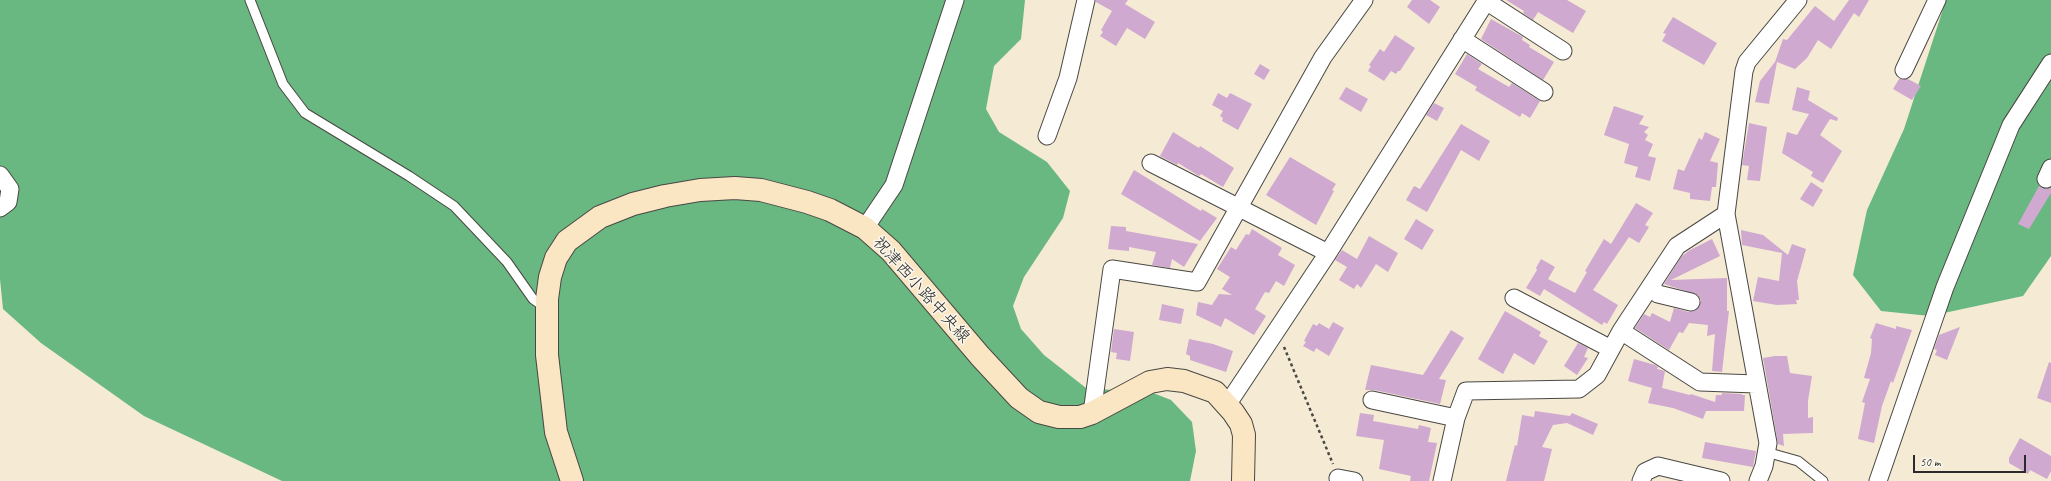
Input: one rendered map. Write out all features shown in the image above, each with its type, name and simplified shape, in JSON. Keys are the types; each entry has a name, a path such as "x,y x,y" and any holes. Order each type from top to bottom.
{"main road":[{"name":"祝津西小路中央線","path":"572,481 556,432 547,355 547,309 550,277 556,258 567,241 600,217 633,204 665,196 700,190 735,188 761,190 807,202 830,210 865,228 891,251 1018,398 1039,412 1069,418 1092,413 1150,382 1167,379 1184,381 1215,392 1241,424 1244,435 1243,481"}],"street":[{"path":"865,228 894,186 955,0"},
{"path":"1047,136 1068,78 1086,0"},
{"path":"1092,413 1112,270 1196,282 1324,57 1364,0"},
{"path":"1227,405 1328,253 1487,0 1563,51"},
{"path":"1758,481 1764,466 1768,443 1726,214 1744,71 1747,62 1798,0"},
{"path":"1904,70 1937,0"},
{"path":"1462,39 1544,92"},
{"path":"1878,481 1945,287 2011,125 2051,63"},
{"path":"1151,163 1328,253"},
{"path":"0,175 10,189 8,202 0,208"},
{"path":"1442,481 1456,418 1466,392 1579,389 1597,375 1621,331 1677,246 1726,214"},
{"path":"1650,287 1658,294 1691,302"},
{"path":"1514,298 1611,350"},
{"path":"1621,331 1700,382 1756,384"},
{"path":"1372,400 1456,418"},
{"path":"1641,481 1645,472 1658,466 1715,480"}],"lane":[{"path":"250,0 283,84 305,113 409,176 454,206 507,262 533,299 547,309"},
{"path":"1766,452 1798,461 1823,481"}],"path":[{"path":"1277,330 1346,480"}],"green space":[{"path":"0,0 1025,0 1021,39 994,66 986,109 999,132 1047,162 1070,191 1063,218 1024,277 1013,306 1021,329 1044,355 1086,388 1113,390 1143,389 1171,400 1192,422 1196,451 1190,481 282,481 144,416 41,343 3,309 0,279"},
{"path":"1946,0 2051,0 2051,256 2023,296 1930,316 1881,311 1853,275 1867,210 1904,129"}],"building":[{"path":"1096,0 1128,0 1125,4 1155,22 1145,39 1127,28 1116,46 1100,36 1103,32 1101,30 1112,11 1096,2"},
{"path":"1412,0 1430,0 1440,7 1429,24 1407,7"},
{"path":"1506,0 1567,0 1586,11 1573,33 1538,12 1533,20 1523,13 1524,11"},
{"path":"1849,0 1869,0 1859,17 1854,13 1831,49 1818,40 1807,58 1795,69 1777,62 1769,104 1755,102 1760,81 1775,62 1783,39 1787,40 1815,6 1834,21"},
{"path":"1673,17 1717,43 1704,65 1662,41 1666,34 1663,33"},
{"path":"1491,19 1523,37 1522,40 1530,45 1529,47 1554,62 1543,80 1481,39"},
{"path":"1395,35 1415,48 1400,71 1396,74 1391,71 1384,81 1368,71 1371,66 1369,65 1380,49 1384,52"},
{"path":"1467,54 1482,64 1478,69 1509,87 1512,83 1540,101 1530,118 1522,113 1520,117 1475,90 1477,87 1455,74"},
{"path":"1260,64 1270,70 1264,80 1254,74"},
{"path":"1899,79 1908,79 1921,86 1912,100 1893,89"},
{"path":"1346,87 1368,99 1361,112 1339,99"},
{"path":"1797,87 1810,91 1808,100 1838,118 1837,121 1830,119 1820,135 1842,151 1823,183 1811,176 1813,172 1782,153 1787,132 1797,135 1809,114 1792,110"},
{"path":"1218,93 1227,98 1230,93 1252,104 1238,130 1222,121 1223,118 1220,116 1223,111 1212,105"},
{"path":"1434,103 1444,108 1437,121 1426,115"},
{"path":"1614,106 1644,116 1639,124 1649,127 1644,132 1648,135 1645,140 1653,144 1648,156 1656,158 1650,181 1635,177 1638,167 1624,163 1629,144 1604,135"},
{"path":"1749,123 1767,127 1760,181 1747,180 1749,166 1742,165"},
{"path":"1461,124 1490,141 1479,161 1461,150 1427,212 1406,200 1414,186 1420,189"},
{"path":"1173,132 1199,148 1200,146 1234,168 1223,187 1201,174 1199,176 1178,163 1177,165 1160,156"},
{"path":"1705,132 1720,139 1710,161 1718,163 1716,187 1712,187 1710,201 1690,199 1690,193 1673,189 1678,169 1684,171 1699,138 1702,140"},
{"path":"1290,157 1336,184 1332,190 1334,191 1316,225 1266,195"},
{"path":"1134,170 1201,211 1202,209 1217,218 1200,241 1121,194"},
{"path":"1811,182 1823,190 1813,207 1800,199"},
{"path":"2039,186 2047,189 2051,188 2051,193 2029,229 2018,224"},
{"path":"1636,203 1653,213 1645,225 1649,227 1639,243 1629,237 1593,290 1618,305 1607,324 1604,322 1602,325 1544,289 1540,296 1526,288 1537,270 1536,268 1541,259 1555,267 1548,279 1575,293 1587,272 1585,271 1604,239 1611,244"},
{"path":"1416,219 1434,230 1422,250 1404,239"},
{"path":"1111,226 1126,227 1126,231 1198,244 1184,267 1172,259 1170,268 1152,265 1156,252 1129,247 1129,251 1108,249"},
{"path":"1252,229 1282,248 1278,255 1295,265 1284,286 1276,281 1269,293 1265,292 1255,309 1266,316 1254,335 1225,318 1221,327 1196,315 1198,302 1212,305 1219,294 1232,295 1222,289 1230,277 1217,269 1231,247 1236,250 1246,234 1249,235"},
{"path":"1741,230 1763,235 1788,255 1792,244 1806,249 1797,281 1799,300 1796,300 1797,304 1777,305 1753,301 1758,277 1779,281 1782,253 1742,245"},
{"path":"1369,236 1398,253 1388,272 1376,264 1361,288 1357,284 1354,289 1339,280 1347,267 1335,260 1342,250 1357,259"},
{"path":"1712,239 1720,256 1671,280 1727,278 1727,311 1729,311 1722,372 1712,371 1715,334 1707,336 1708,325 1689,323 1683,333 1679,332 1669,350 1635,328 1644,314 1650,317 1652,313 1670,322 1674,308 1689,312 1698,309 1701,300 1698,295 1664,284 1682,256 1690,250"},
{"path":"1162,304 1184,309 1181,324 1159,320"},
{"path":"1505,311 1541,332 1539,336 1548,341 1534,365 1514,353 1503,374 1478,359"},
{"path":"1333,322 1344,328 1329,356 1316,348 1314,352 1303,346 1313,324 1317,326 1319,323 1329,329"},
{"path":"1876,323 1896,329 1896,326 1912,330 1893,383 1891,381 1882,406 1874,443 1858,439 1865,403 1862,402 1870,379 1864,378 1871,353 1872,339 1870,338"},
{"path":"1960,327 1947,360 1935,355 1937,350 1934,349 1939,335"},
{"path":"1114,329 1134,332 1130,361 1116,359 1117,353 1111,352"},
{"path":"1451,330 1464,338 1439,379 1446,380 1440,404 1374,390 1365,390 1371,365 1423,375"},
{"path":"1189,339 1213,344 1233,351 1226,372 1190,360 1190,356 1186,354"},
{"path":"1578,343 1588,348 1584,357 1588,358 1577,375 1564,366"},
{"path":"1787,356 1790,373 1812,376 1808,401 1808,418 1813,417 1813,433 1783,434 1784,446 1778,444 1763,358"},
{"path":"1634,359 1655,365 1658,367 1657,369 1665,371 1662,388 1691,394 1715,402 1716,395 1722,395 1722,393 1745,395 1744,411 1706,411 1703,419 1673,408 1648,403 1652,388 1628,381"},
{"path":"2049,362 2051,363 2051,403 2037,398"},
{"path":"1535,411 1570,416 1572,413 1598,424 1593,435 1567,423 1553,425 1542,447 1552,449 1544,481 1506,481 1515,445 1517,446 1522,415 1534,417"},
{"path":"1360,413 1374,415 1373,421 1418,429 1419,425 1431,428 1428,442 1437,443 1429,481 1410,481 1411,476 1379,469 1384,440 1356,436"},
{"path":"2020,438 2051,456 2051,471 2047,479 2030,470 2028,474 2009,463 2009,458"},
{"path":"1705,442 1756,451 1753,467 1702,458"}]}
